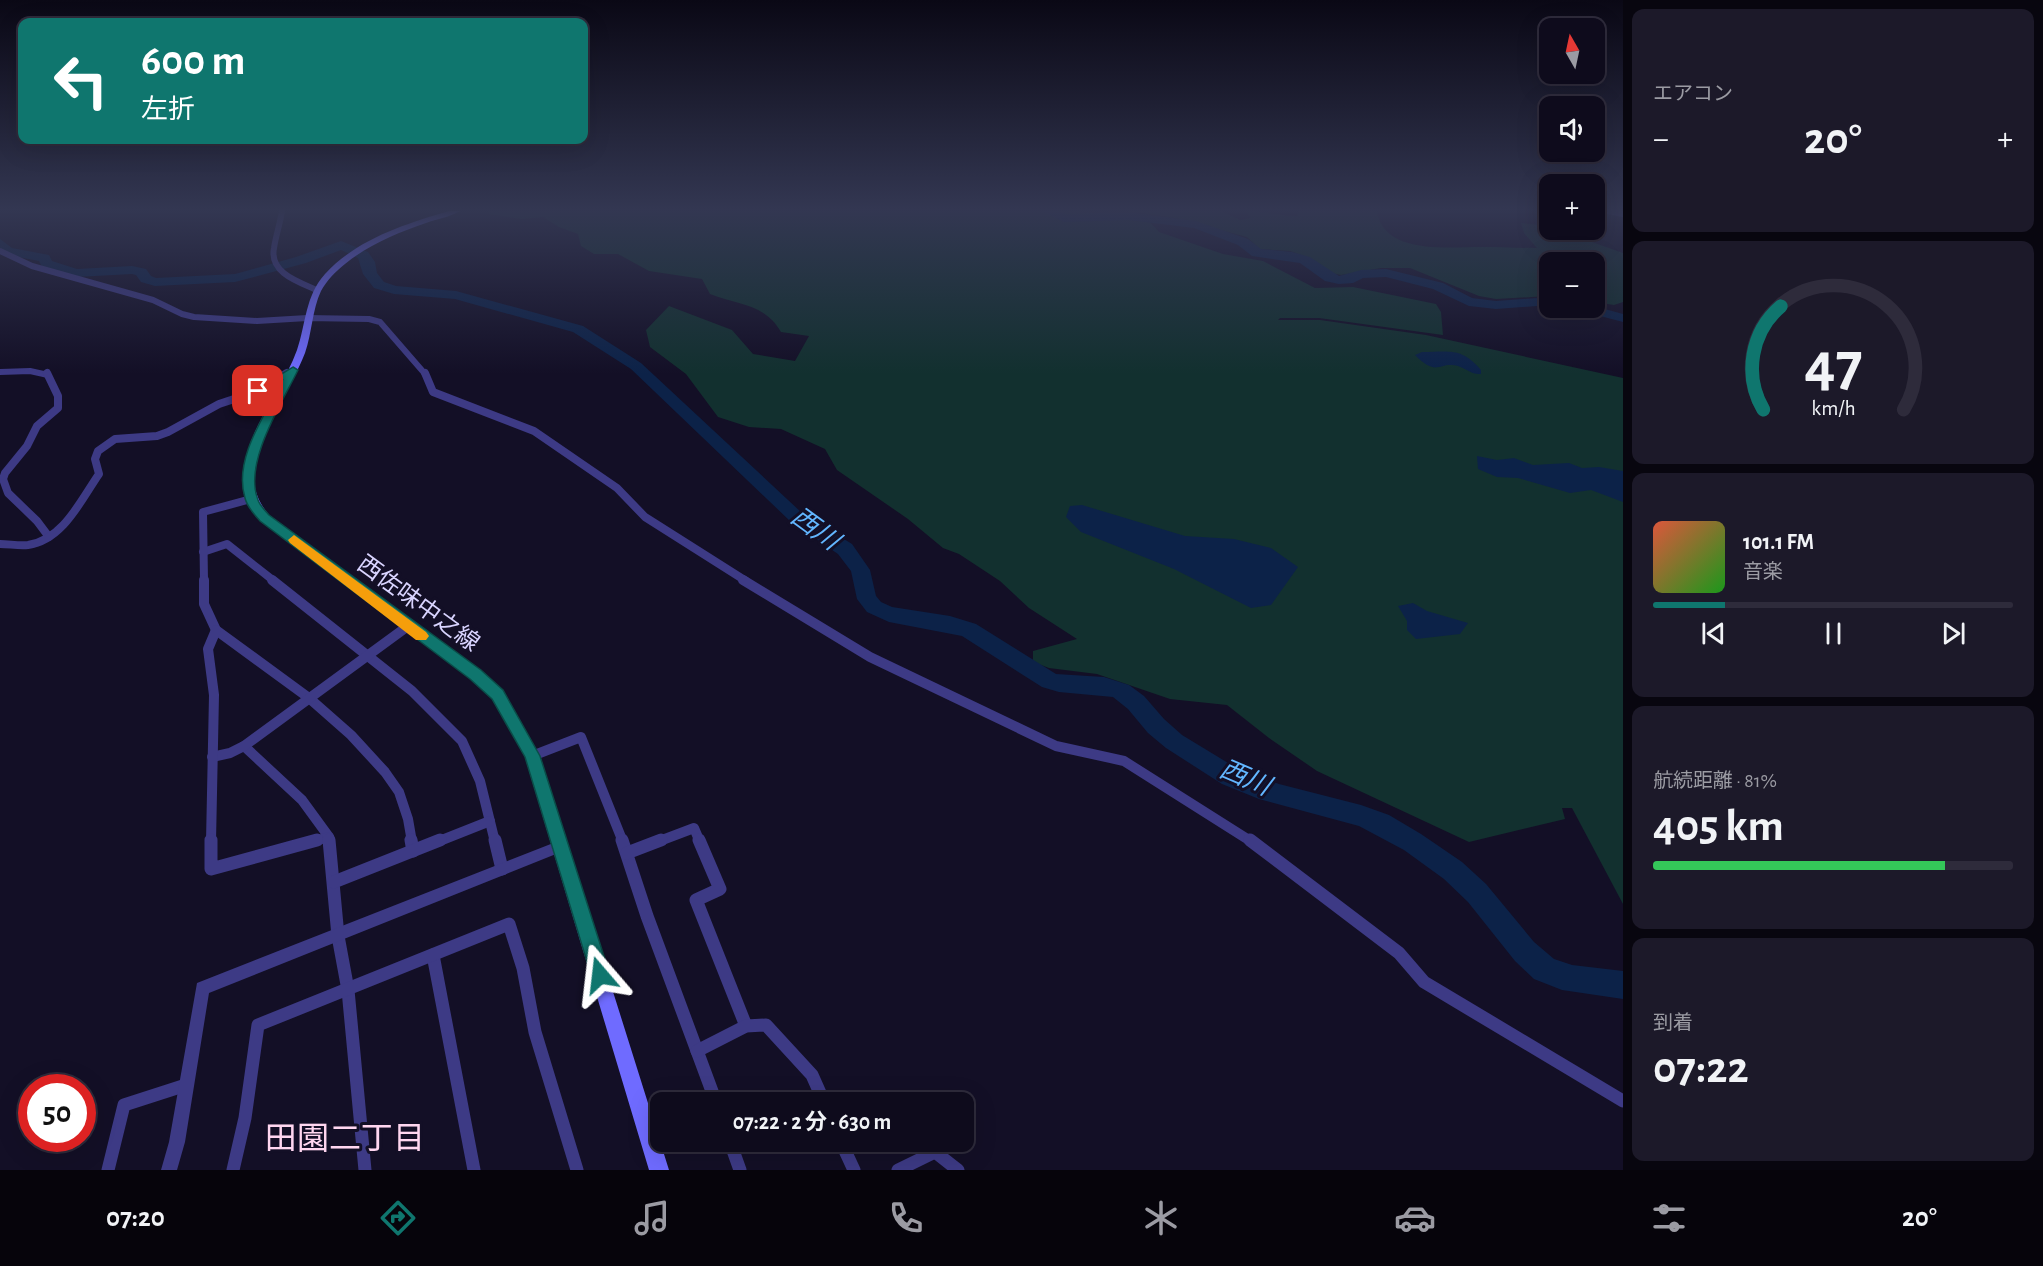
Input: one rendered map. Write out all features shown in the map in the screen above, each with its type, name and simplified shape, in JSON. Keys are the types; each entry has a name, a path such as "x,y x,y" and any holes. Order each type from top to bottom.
{"main road":[{"path":"251,499 248,483 255,447 293,370 317,290 339,266"},
{"name":"西佐味中之線","path":"251,499 265,518 476,675 498,695 532,756 659,1170"}],"street":[{"path":"31,266 153,300 182,314 194,317 257,321 307,318 369,319 380,322 428,376 429,386 433,392 534,430 617,488 645,516 714,562 870,657 1056,746 1124,761 1267,851 1399,953 1424,982 1623,1101"},
{"path":"277,266 285,276 317,290"},
{"path":"0,544 30,545 49,537 59,529 99,474 95,459 105,444 126,437 157,436 168,432 219,404 258,391 293,370"},
{"path":"0,372 30,371 46,374 58,396 58,408 37,426 27,446 5,473 3,479 8,493 37,521 49,537"},
{"path":"251,499 203,512 204,604 216,630 309,698 351,735 385,772 399,792 408,819 413,851"},
{"path":"203,552 227,544 412,691 462,741 480,781 502,869"},
{"path":"213,758 244,746 408,626"},
{"path":"216,630 208,649 214,695 211,869 329,837"},
{"path":"532,756 581,737 627,853 647,916 712,1092"},
{"path":"244,746 302,800 329,837 338,936 348,990 365,1170"},
{"path":"334,882 490,821"},
{"path":"627,853 694,828 720,889 696,900 746,1026"},
{"path":"169,1170 177,1142 202,988 561,846"},
{"path":"233,1170 245,1118 258,1026 509,924 523,968 535,1032 577,1170"},
{"path":"433,955 474,1170"},
{"path":"697,1051 746,1026 766,1025 812,1075 820,1092"},
{"path":"108,1170 124,1105 186,1085"},
{"path":"734,1152 740,1170"},
{"path":"846,1152 854,1170"},
{"path":"898,1170 934,1152 958,1170"}],"green space":[{"path":"639,266 1272,266 1315,288 1353,287 1436,304 1441,312 1443,335 1319,318 1280,318 1278,320 1320,320 1426,335 1623,378 1623,904 1572,808 1562,808 1565,819 1469,842 1317,771 1227,705 1170,699 1097,674 1049,668 1033,662 1033,651 1077,639 1029,608 1000,581 959,554 943,548 908,519 837,470 825,449 781,429 749,427 718,417 686,374 650,347 646,330 669,306 732,330 753,354 795,361 809,336 781,332 775,323 759,311 710,294 702,279 649,271"},
{"path":"1321,266 1539,266 1539,297 1496,299 1479,296 1410,268 1381,268 1341,275 1331,273"},
{"path":"1605,266 1623,266 1623,302 1614,305 1605,304"}],"water":[{"path":"1422,352 1461,354 1481,370 1481,374 1472,373 1458,366 1429,366 1415,355"},
{"path":"1477,456 1497,460 1514,458 1533,465 1569,463 1582,468 1599,467 1623,471 1623,502 1591,490 1570,493 1518,478 1497,477 1478,469"},
{"path":"1082,505 1185,536 1234,539 1271,548 1298,567 1271,605 1251,608 1174,569 1081,532 1066,517 1070,506"},
{"path":"1413,603 1427,611 1468,623 1460,634 1416,639 1407,630 1407,621 1398,606"}],"waterway":[{"name":"西川","path":"52,266 76,273 132,270 141,272 146,279 155,282 235,278 280,266"},
{"name":"西川","path":"369,266 370,274 379,285 394,290 456,295 578,329 636,366 796,517 845,549 860,570 867,599 874,607 889,614 950,624 969,630 1050,681 1068,685 1104,686 1127,694 1156,726 1174,741 1207,764 1230,776 1259,788 1361,816 1380,823 1413,842 1453,871 1477,893 1525,952 1544,969 1562,976 1623,985"},
{"path":"1313,266 1330,278 1339,280 1348,280 1361,274 1386,273 1438,286 1469,302 1496,305 1539,302"},
{"path":"1605,314 1623,318"}],"slow traffic":[{"path":"294,540 421,636"}],"district":[{"name":"田園二丁目","path":"345,1139"}],"route":[{"path":"258,391 293,370 255,447 250,465 248,483 251,499 256,508 265,518 476,675 498,695 532,756 600,975"}]}
